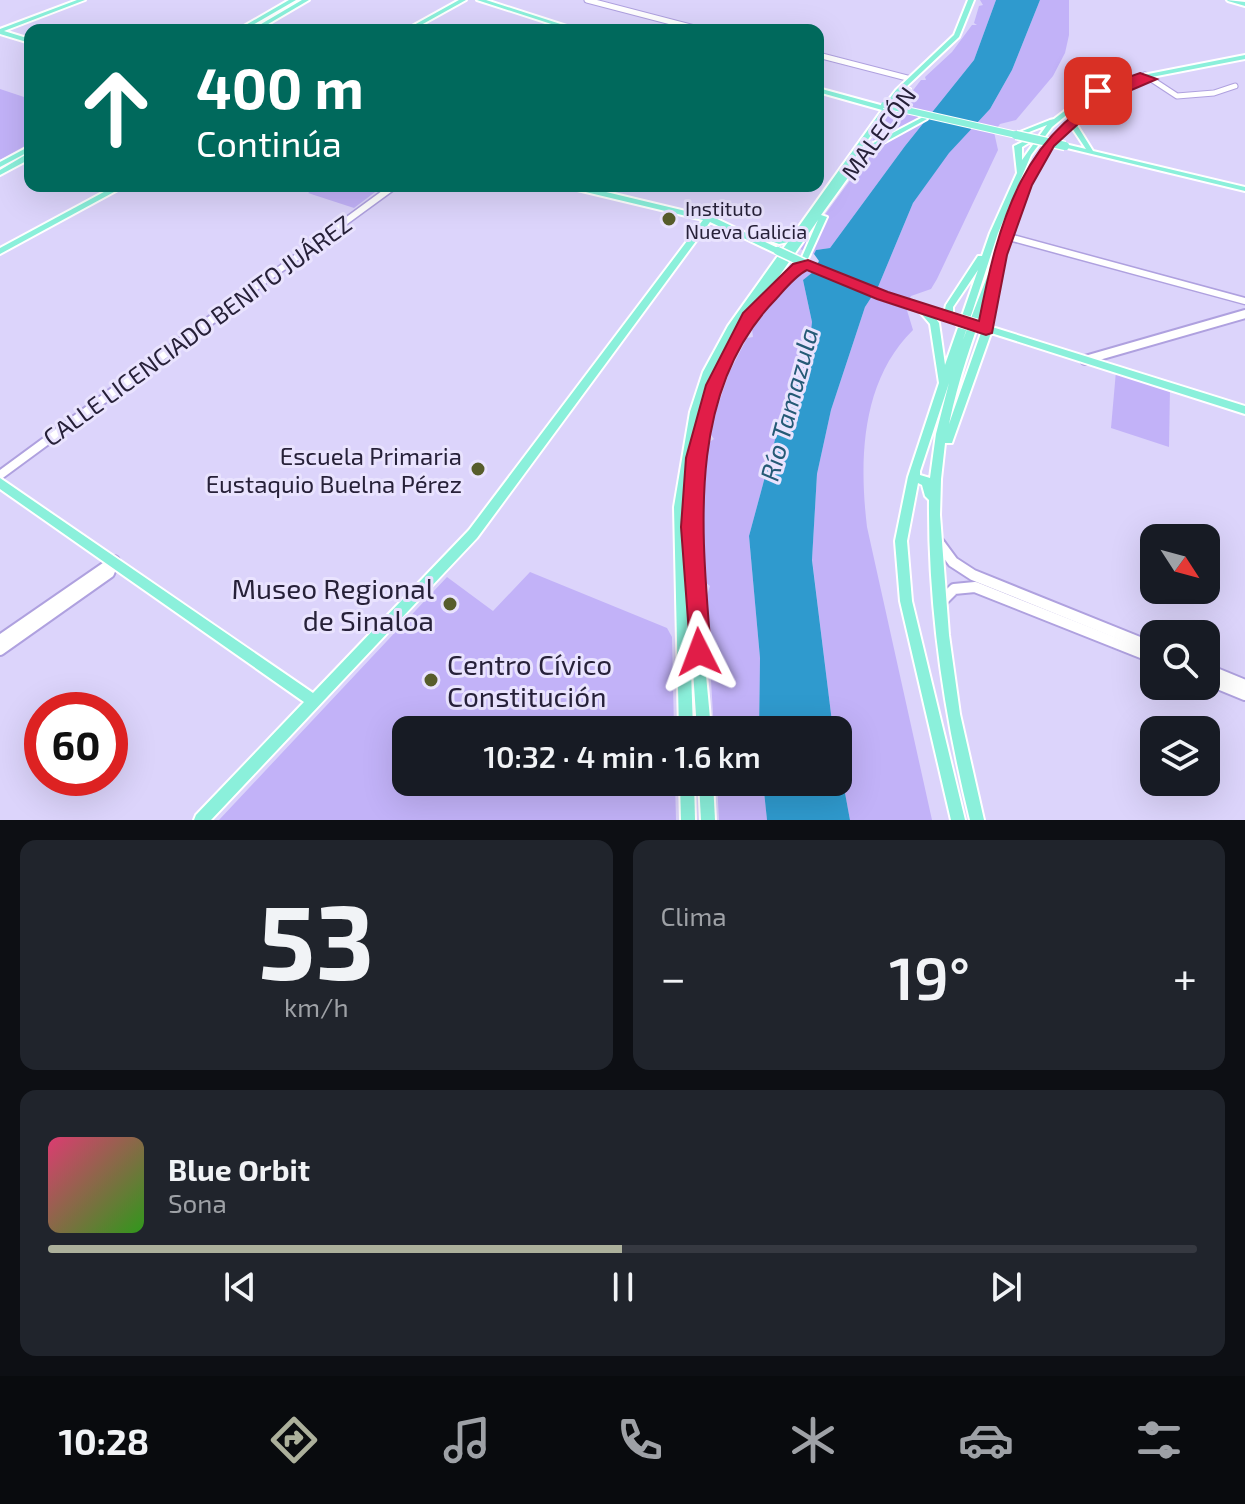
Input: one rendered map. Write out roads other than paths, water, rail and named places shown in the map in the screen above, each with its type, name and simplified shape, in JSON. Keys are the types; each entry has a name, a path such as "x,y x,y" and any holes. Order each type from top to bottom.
{"main road":[{"path":"0,31 82,0"},
{"path":"251,24 293,0"},
{"path":"264,24 306,0"},
{"path":"412,24 456,0"},
{"path":"419,24 463,0"},
{"path":"480,0 557,24"},
{"name":"MALECÓN","path":"703,716 692,527 696,458 709,400 724,361 750,315 908,88 961,39 974,0"},
{"path":"1230,0 1245,1"},
{"path":"0,31 24,39"},
{"path":"958,820 914,632 901,558 913,477 994,233 1019,171 1040,138 1058,119 1103,88 1245,60"},
{"path":"977,820 950,711 941,654 933,510 939,450 962,359 1025,185 1057,134 1071,121 1106,96 1148,77"},
{"path":"905,110 900,104 908,88"},
{"path":"686,716 680,507 695,412 708,372 733,326 871,128 908,88"},
{"path":"824,92 925,118 1151,168"},
{"path":"871,128 875,110 883,107 905,110 1245,189"},
{"path":"864,150 925,118"},
{"path":"1017,135 1058,119"},
{"path":"1071,121 1084,145 1095,154"},
{"path":"1057,134 1067,133 1077,139 1076,144 1064,148"},
{"path":"1019,171 1018,146 1029,141"},
{"path":"0,165 24,151"},
{"path":"0,173 24,159"},
{"path":"0,245 99,192"},
{"path":"0,251 110,192"},
{"path":"597,192 693,215 773,240 794,238"},
{"path":"750,315 798,267 805,264 827,203"},
{"path":"710,220 767,251 776,263"},
{"path":"710,220 805,264 920,308 1245,410"},
{"path":"201,820 473,534 710,220"},
{"path":"953,318 949,307 986,255"},
{"path":"939,450 947,441 984,328 999,255"},
{"path":"920,308 934,323 943,384"},
{"path":"913,477 928,483 933,510"},
{"path":"0,483 314,701"},
{"path":"680,507 692,527"},
{"path":"914,632 925,654 931,657 941,654"},
{"path":"687,796 688,820"},
{"path":"707,796 708,820"}],"street":[{"path":"587,0 679,24"},
{"path":"824,57 908,88"},
{"path":"1148,77 1176,95 1218,93 1245,84"},
{"name":"CALLE LICENCIADO BENITO JUÁREZ","path":"0,475 386,192"},
{"path":"994,233 1245,301"},
{"path":"1085,360 1245,314"},
{"path":"934,536 953,562 973,575 1140,642"},
{"path":"0,640 114,561"},
{"path":"0,650 109,573 114,561"},
{"path":"939,604 957,587 975,587 1140,652"},
{"path":"1220,675 1245,685"},
{"path":"1220,685 1245,695"}],"water":[{"path":"996,0 1040,0 1012,70 990,109 949,153 913,203 878,287 865,307 831,410 817,474 812,560 831,716 759,716 760,658 749,536 776,436 808,356 812,322 803,280 813,272 819,261 814,254 816,250 830,248 905,146 974,60"},
{"path":"764,796 846,796 850,820 767,820"}],"place":[{"name":"Instituto Nueva Galicia","path":"669,219"},
{"name":"Escuela Primaria Eustaquio Buelna Pérez","path":"478,469"},
{"name":"Museo Regional de Sinaloa","path":"450,604"},
{"name":"Centro Cívico Constitución","path":"431,680"}],"water label":[{"name":"Río Tamazula","path":"788,404"}]}
